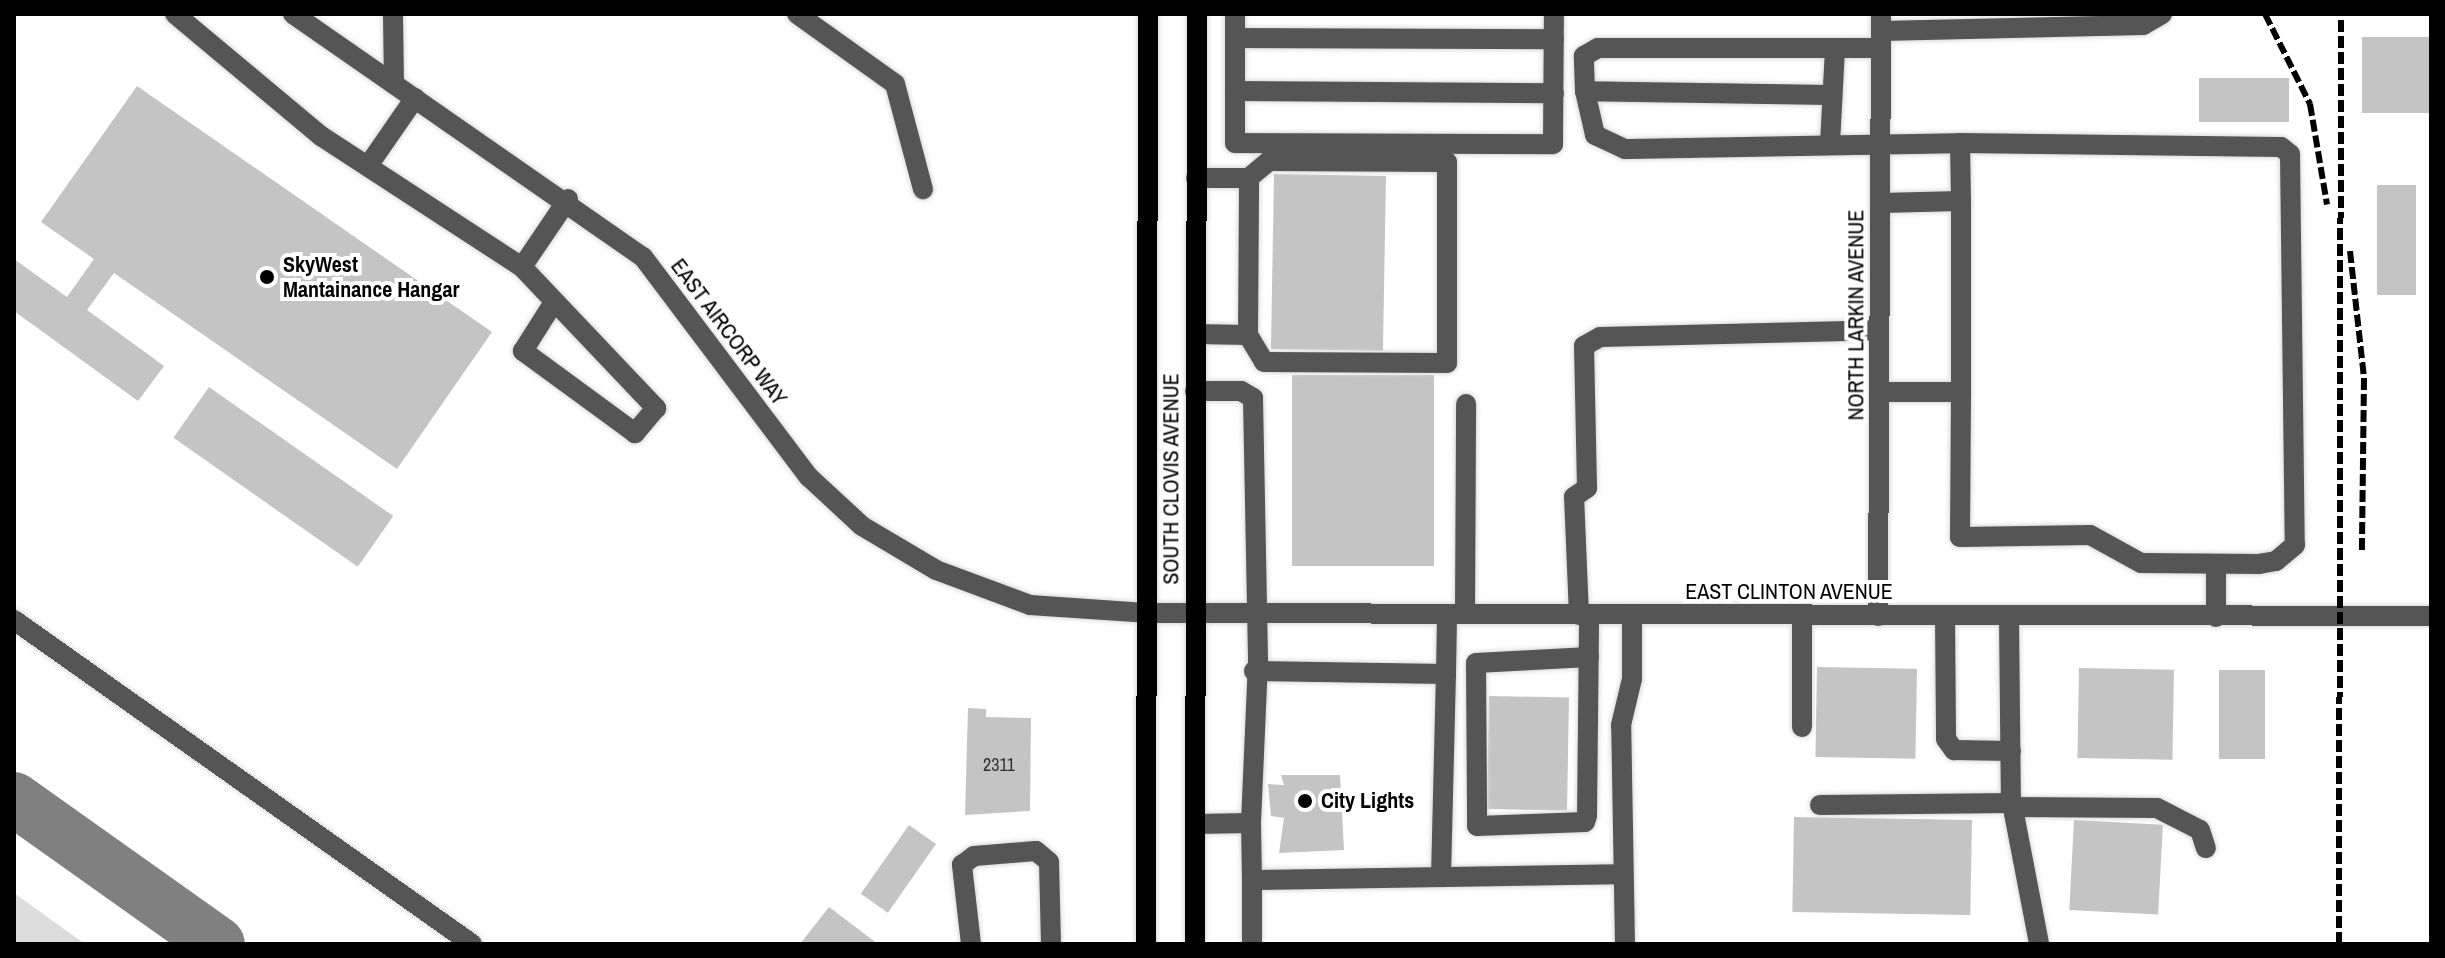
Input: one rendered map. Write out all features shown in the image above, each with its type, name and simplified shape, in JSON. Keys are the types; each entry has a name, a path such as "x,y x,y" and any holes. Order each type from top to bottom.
{"main road":[{"name":"SOUTH CLOVIS AVENUE","path":"1146,944 1148,14"},
{"name":"SOUTH CLOVIS AVENUE","path":"1195,944 1197,14"}],"street":[{"path":"175,14 321,136 370,163 522,267 656,408 635,433 523,351 554,302"},
{"name":"EAST AIRCORP WAY","path":"293,14 568,199 643,257 809,477 862,526 936,570 1030,605 1146,613"},
{"path":"393,14 394,84"},
{"path":"797,14 895,84 923,189"},
{"path":"1235,14 1235,143 1553,144 1554,14"},
{"path":"1960,143 1960,537 2090,535 2141,563 2276,561 2295,545 2290,154 2281,147 1960,143 1611,146 1592,129 1585,91 1584,56 1598,48 1835,48 1881,31 2143,25 2162,14"},
{"name":"NORTH LARKIN AVENUE","path":"1878,616 1881,31"},
{"path":"1235,38 1554,39"},
{"path":"1830,144 1835,48"},
{"path":"1235,91 1554,93"},
{"path":"1585,91 1831,95"},
{"path":"370,163 415,98"},
{"path":"1196,178 1249,178 1269,161 1447,162 1447,363 1264,362 1248,335 1249,178"},
{"path":"522,267 568,199"},
{"path":"1880,203 1961,201"},
{"path":"1589,657 1476,663 1477,826 1585,822 1589,657 1574,497 1587,488 1584,346 1600,337 1879,330"},
{"path":"1196,334 1248,335"},
{"path":"1195,391 1241,391 1253,398 1258,613 1251,823 1252,944"},
{"path":"1879,392 1961,392"},
{"path":"1441,877 1446,674 1456,614 1466,404"},
{"path":"2216,564 2216,617"},
{"name":"EAST CLINTON AVENUE","path":"1146,613 2009,618 2431,616"},
{"path":"1625,944 1621,725 1632,679 1632,615"},
{"path":"1802,616 1802,727"},
{"path":"1945,617 1946,739 1954,750 2011,751"},
{"path":"2009,618 2013,805 2039,944"},
{"path":"14,620 472,944"},
{"path":"1254,671 1446,674"},
{"path":"1820,805 2157,808 2200,830 2206,848"},
{"path":"1195,824 1251,823"},
{"path":"971,944 962,865 974,856 1036,851 1049,862 1051,944"},
{"path":"1252,880 1623,874"}],"shaded area":[{"path":"14,893 85,944 14,944"}],"building":[{"path":"2362,37 2431,37 2431,113 2362,113"},
{"path":"2199,78 2289,78 2289,122 2199,122"},
{"name":"SkyWest Mantainance Hangar","path":"137,86 492,332 397,469 114,273 87,310 164,366 138,401 14,311 14,259 67,297 94,259 41,222"},
{"path":"1274,174 1386,176 1383,351 1271,349"},
{"path":"2377,185 2416,185 2416,295 2377,295"},
{"path":"1292,375 1434,375 1434,566 1292,566"},
{"path":"209,387 393,516 358,567 173,438"},
{"path":"1817,667 1917,669 1915,759 1815,757"},
{"path":"2079,668 2174,670 2172,760 2077,758"},
{"path":"2219,670 2265,670 2265,759 2219,759"},
{"path":"1489,696 1569,697 1567,810 1487,809"},
{"path":"968,708 986,709 986,717 1031,718 1030,811 965,815"},
{"name":"City Lights","path":"1281,775 1340,775 1344,850 1279,853 1284,818 1271,816 1268,784 1284,785"},
{"path":"1794,817 1972,820 1970,915 1792,912"},
{"path":"2074,820 2163,825 2158,915 2069,910"},
{"path":"909,825 936,844 888,913 861,894"},
{"path":"829,907 878,944 800,944"}],"taxiway":[{"path":"14,799 218,944"}],"railway":[{"path":"2265,14 2310,104 2327,205"},
{"path":"2339,944 2341,14"},
{"path":"2350,251 2364,378 2362,554"}],"place":[{"name":"SkyWest Mantainance Hangar","path":"267,277"},
{"name":"City Lights","path":"1305,801"}]}
